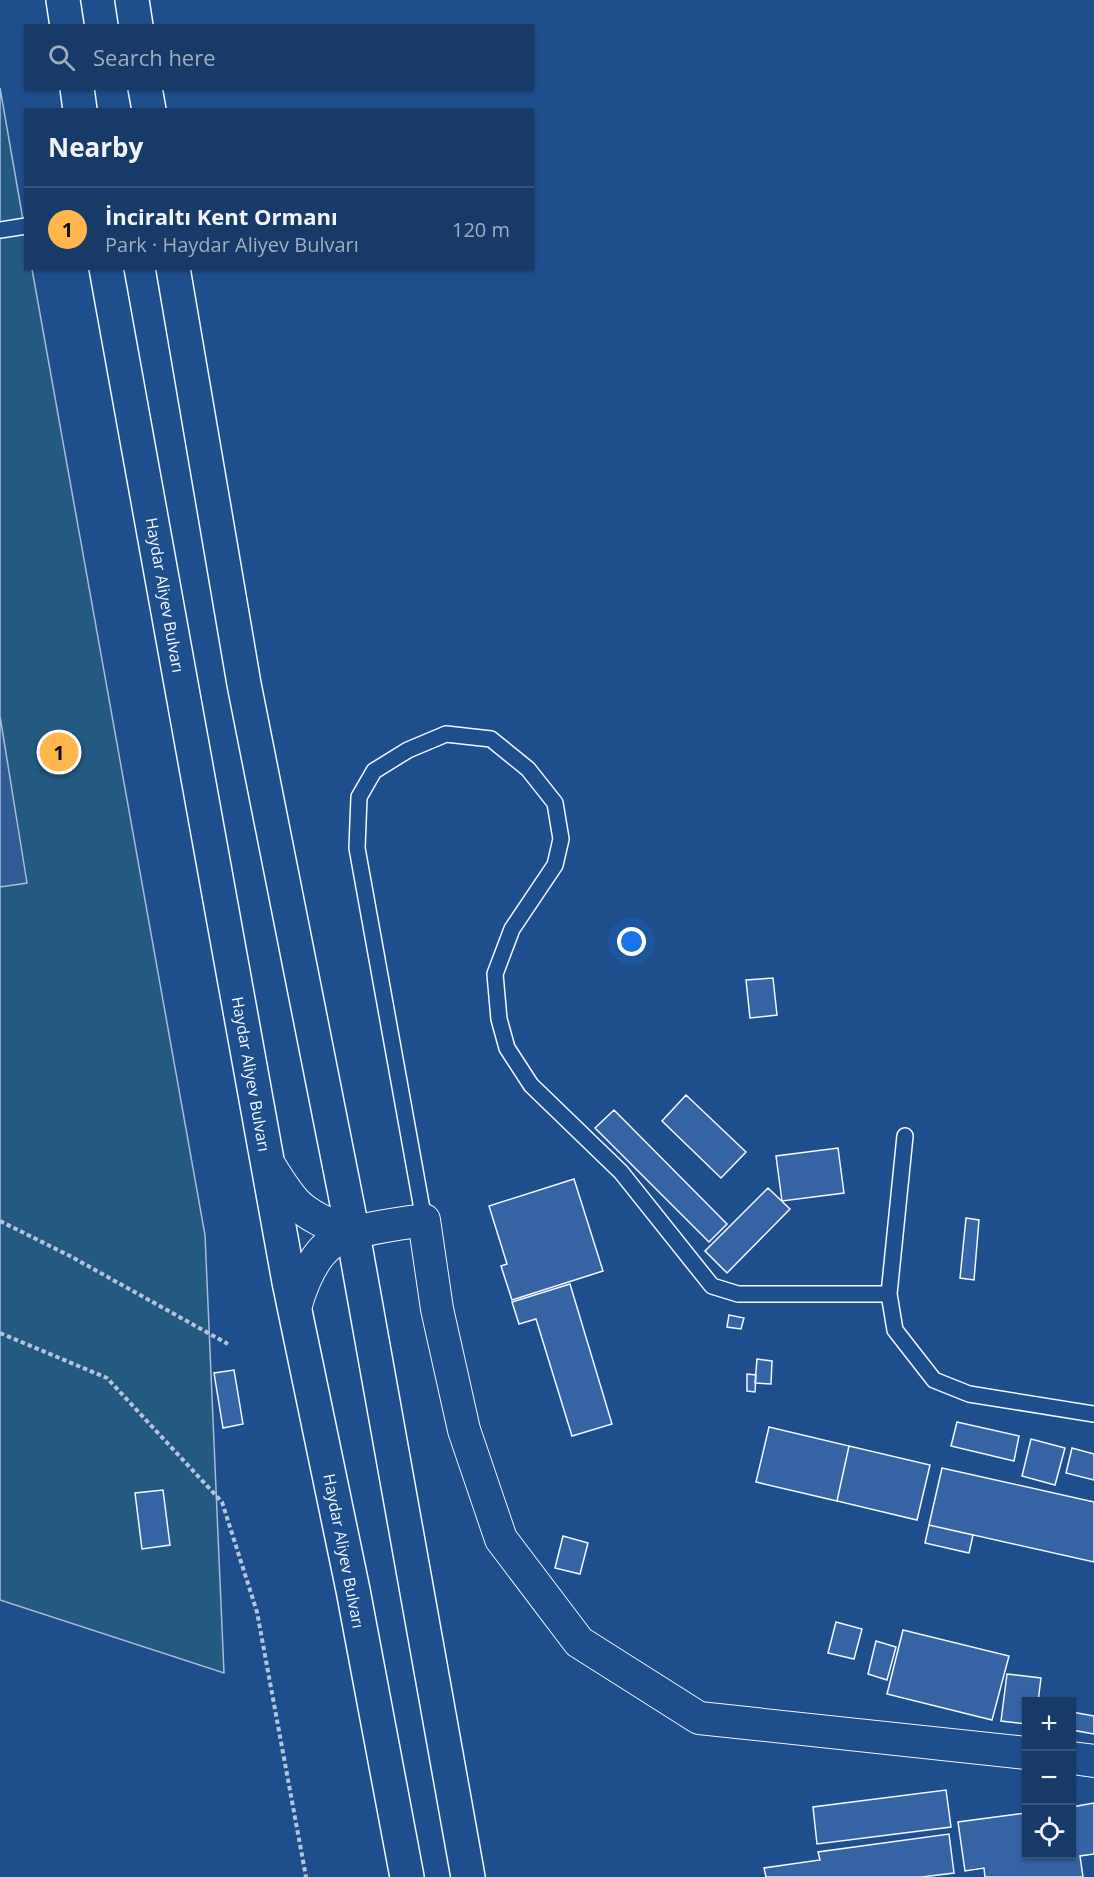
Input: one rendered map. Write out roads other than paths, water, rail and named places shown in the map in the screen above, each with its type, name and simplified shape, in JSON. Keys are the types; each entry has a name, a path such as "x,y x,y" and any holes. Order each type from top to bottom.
{"main road":[{"path":"63,0 67,24"},
{"path":"132,0 136,24"},
{"path":"77,90 80,108"},
{"path":"146,90 148,108"},
{"name":"Haydar Aliyev Bulvarı","path":"106,270 295,1308 353,1590 407,1877"},
{"path":"173,270 244,684 353,1234 468,1877"}],"street":[{"path":"268,1163 294,1201 326,1223 353,1234"},
{"path":"295,1308 302,1283 316,1260 330,1244 353,1234 424,1220 437,1309 464,1430 501,1539 579,1642 699,1718 1022,1753"},
{"path":"1076,1759 1094,1761"}],"lane":[{"path":"0,230 24,226"},
{"path":"424,1220 357,848 360,797 375,771 408,750 447,734 491,739 528,769 555,803 561,839 555,865 512,928 495,974 499,1019 507,1048 531,1085 621,1172 712,1286 738,1294 889,1294"},
{"path":"905,1136 889,1294 896,1330 934,1380 969,1394 1094,1414"}],"place":[{"name":"İnciraltı Kent Ormanı","path":"59,752"}]}
